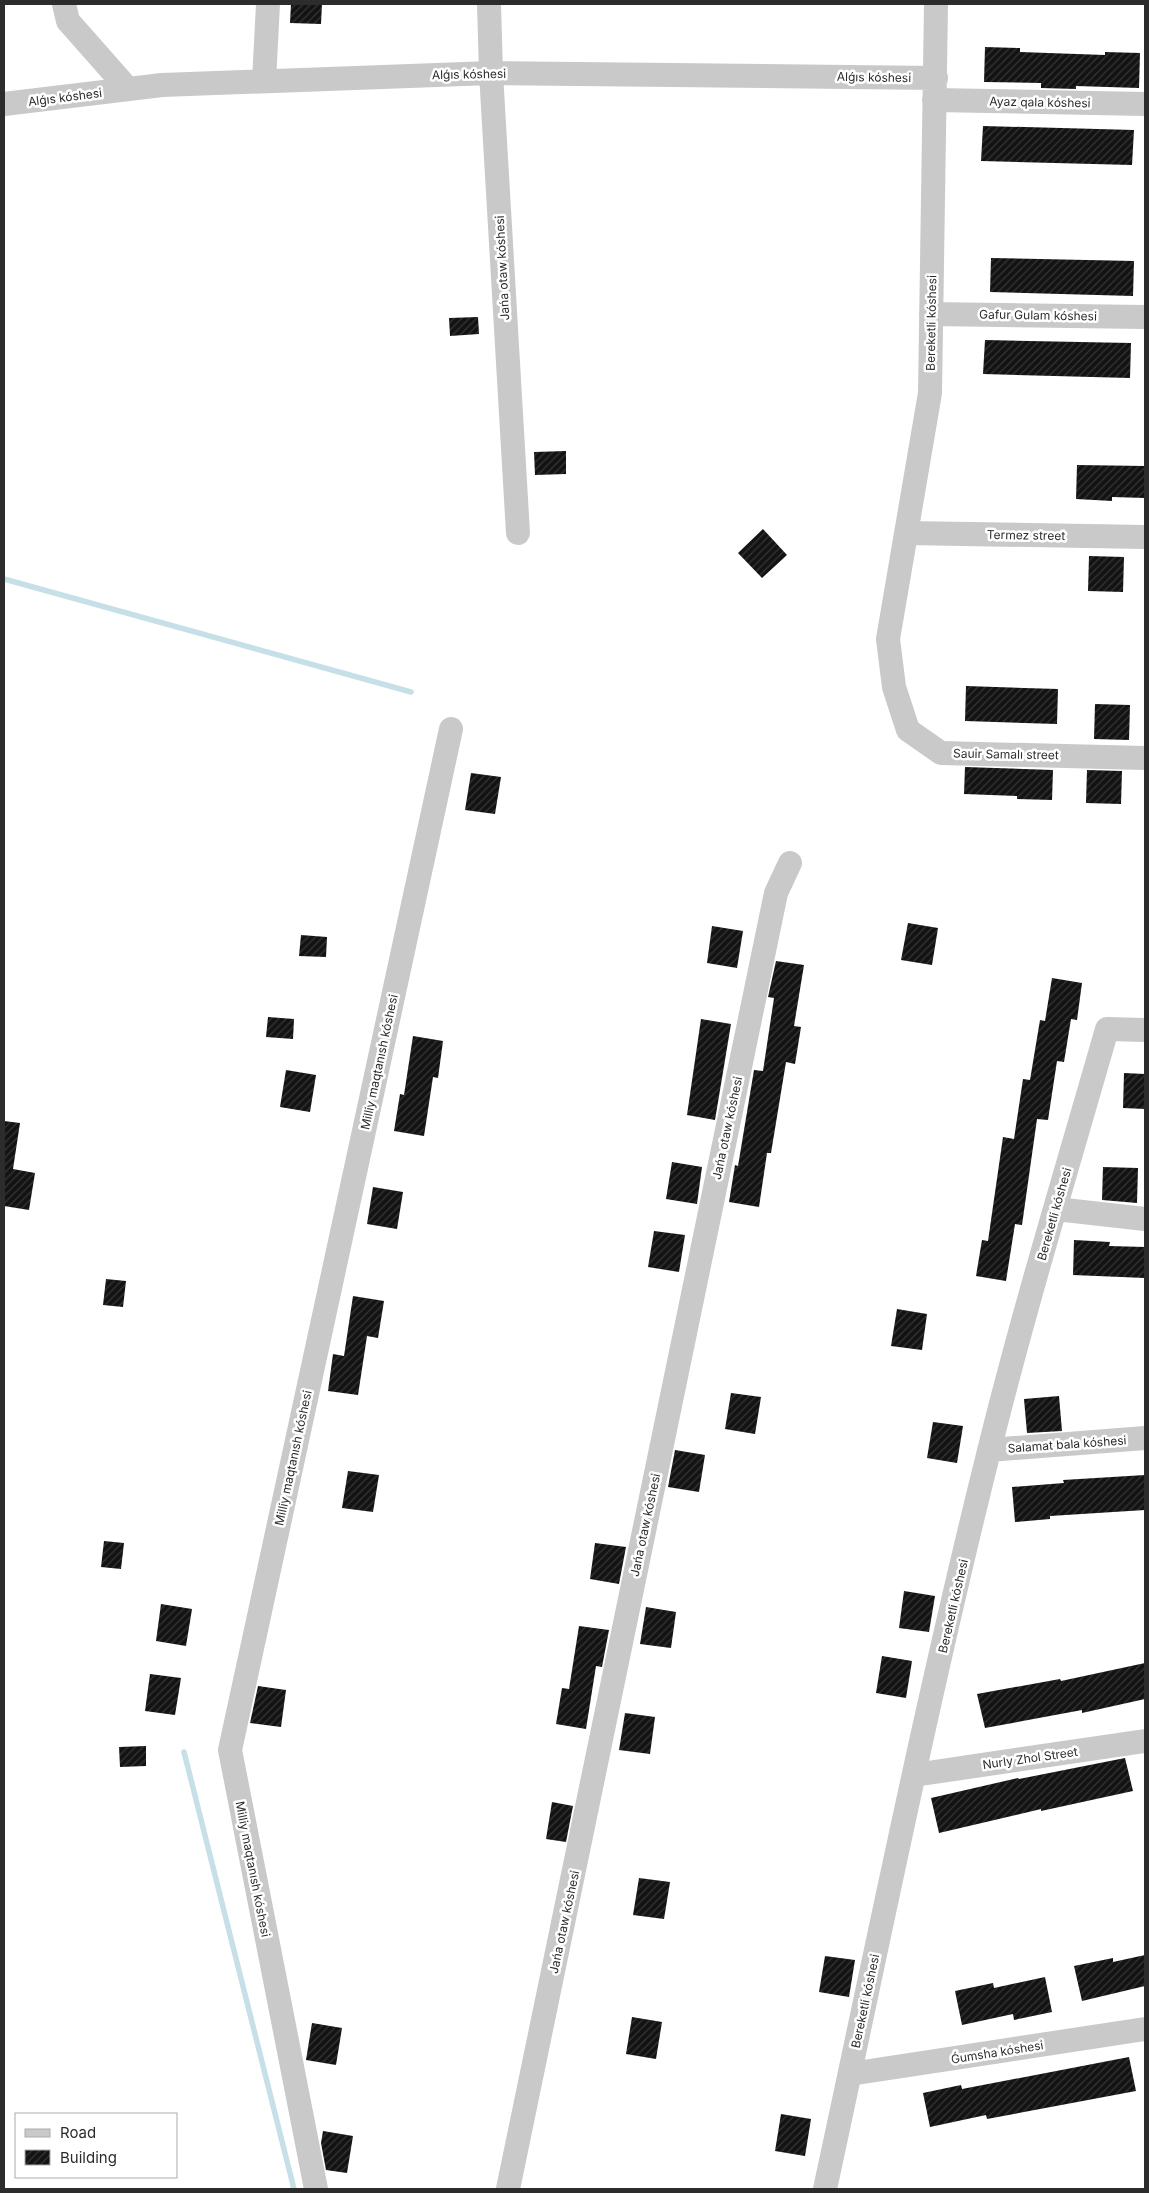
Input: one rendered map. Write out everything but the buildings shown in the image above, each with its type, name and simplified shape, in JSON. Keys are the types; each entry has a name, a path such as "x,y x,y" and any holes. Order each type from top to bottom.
{"street":[{"path":"64,4 68,20 128,89"},
{"path":"264,81 268,4"},
{"name":"Jańa otaw kóshesi","path":"489,4 491,72 518,533"},
{"name":"Bereketli kóshesi","path":"888,639 930,393 936,4"},
{"name":"Alǵıs kóshesi","path":"4,104 162,85 491,72 935,89"},
{"name":"Ayaz qala kóshesi","path":"935,89 1145,104"},
{"name":"Gafur Gulam kóshesi","path":"931,314 1145,317"},
{"name":"Termez street","path":"906,533 1145,537"},
{"name":"Sauir Samalı street","path":"888,639 894,687 908,730 942,753 1145,758"},
{"name":"Milliy maqtanısh kóshesi","path":"316,2189 230,1750 451,729"},
{"name":"Jańa otaw kóshesi","path":"508,2189 776,894 790,863"},
{"name":"Bereketli kóshesi","path":"825,2189 914,1775 989,1450 1107,1029 1145,1030"},
{"path":"1056,1209 1145,1219"},
{"name":"Salamat bala kóshesi","path":"989,1450 1145,1438"},
{"name":"Nurly Zhol Street","path":"914,1775 1145,1741"},
{"name":"Ǵumsha kóshesi","path":"850,2074 1145,2030"}],"waterway":[{"path":"4,579 411,692"},
{"path":"184,1752 294,2189"}]}
